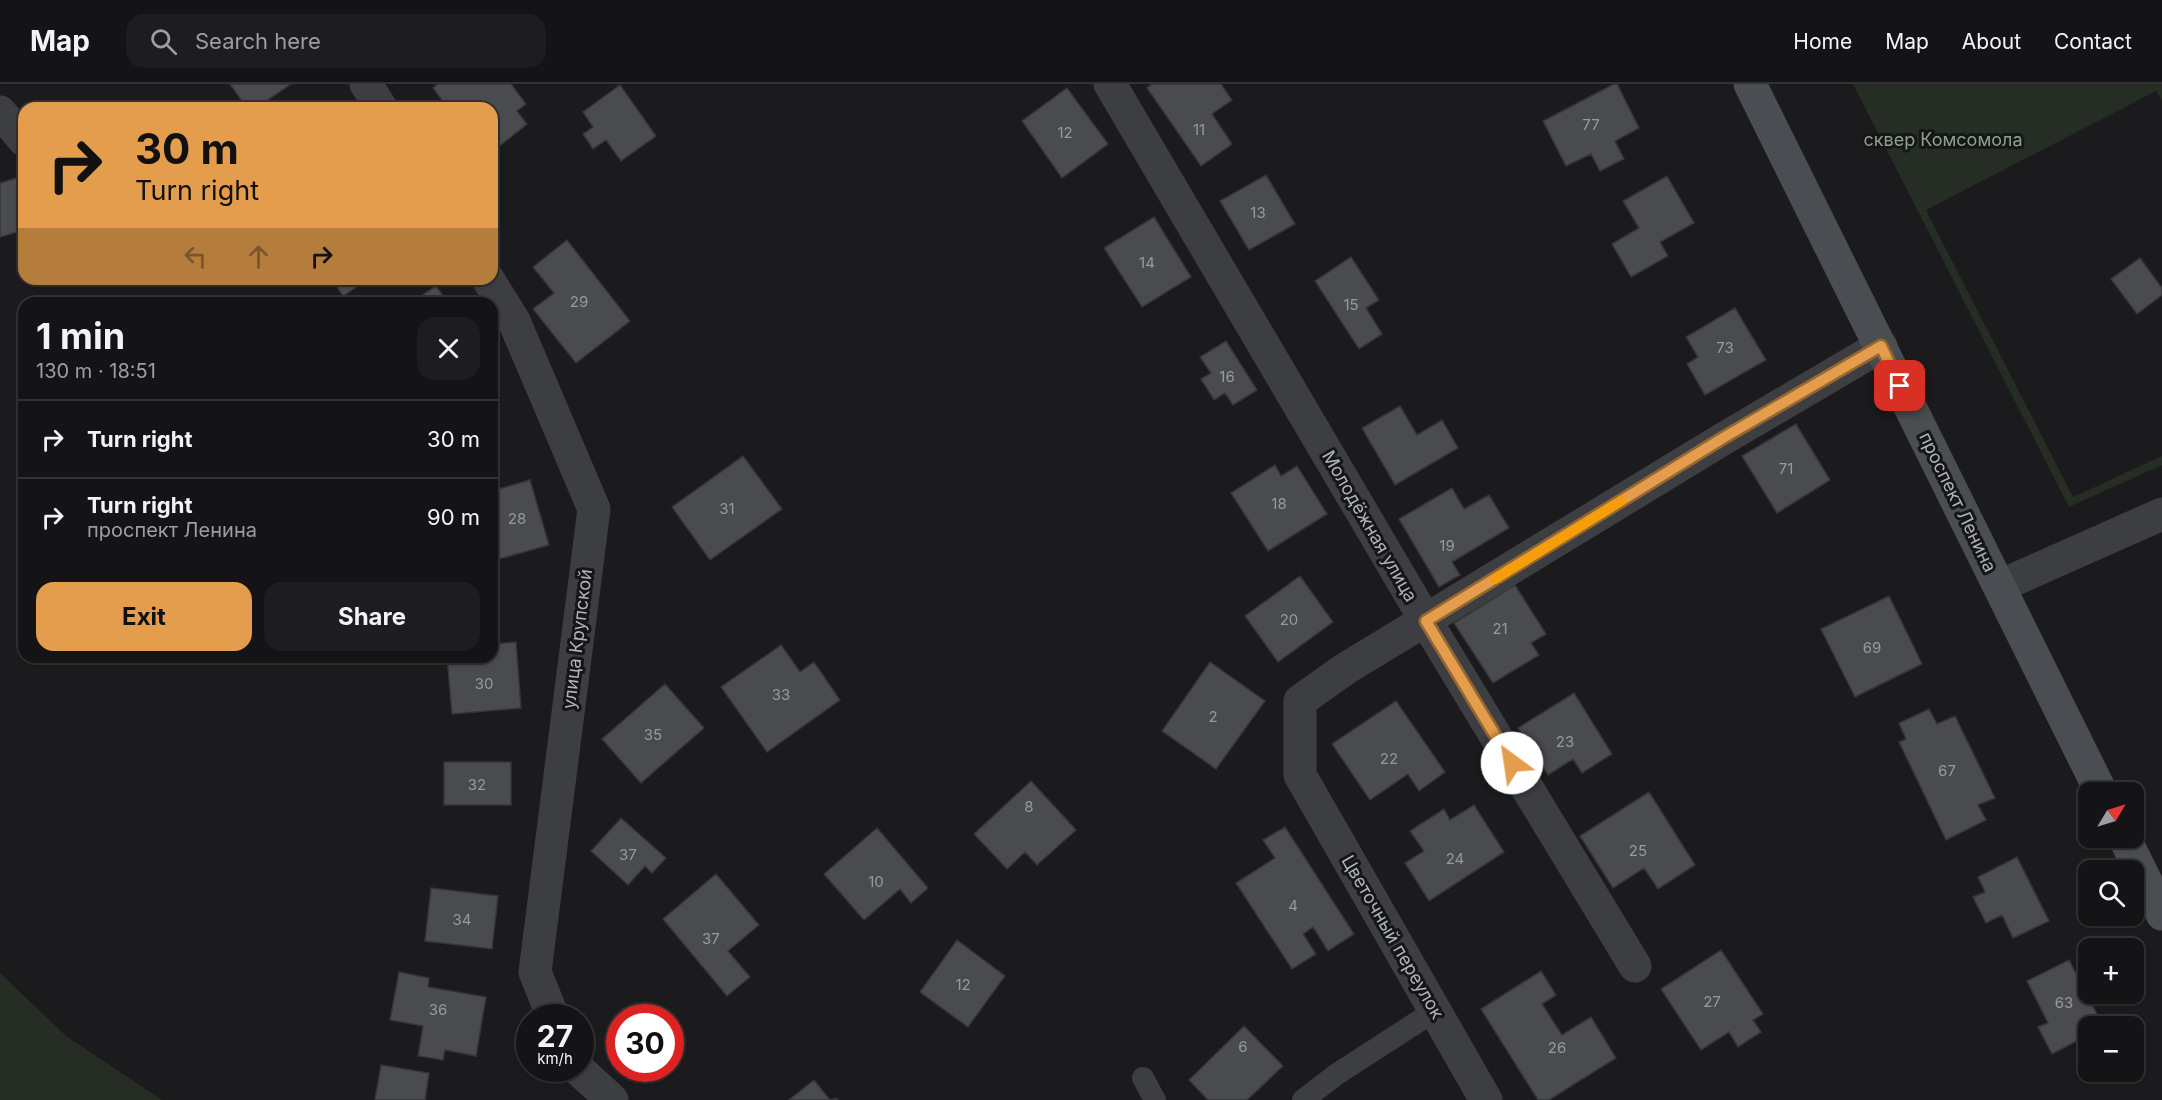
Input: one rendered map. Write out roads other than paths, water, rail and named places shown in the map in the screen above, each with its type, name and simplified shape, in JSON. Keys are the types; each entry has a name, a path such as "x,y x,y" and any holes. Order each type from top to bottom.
{"main road":[{"name":"проспект Ленина","path":"1750,84 2097,782"},
{"path":"2129,848 2162,914"}],"street":[{"path":"366,84 377,102"},
{"name":"Молодёжная улица","path":"1110,84 1426,621 1635,966"},
{"path":"0,112 18,133"},
{"name":"улица Крупской","path":"492,285 514,321 594,509 535,972 548,1004"},
{"path":"1426,621 1723,438 1881,346"},
{"path":"2000,586 2162,514"},
{"name":"Цветочный переулок","path":"1426,621 1345,669 1300,701 1300,775 1486,1100"},
{"path":"592,1082 612,1100"}],"lane":[{"path":"1303,1100 1337,1074 1436,1010"},
{"path":"1143,1078 1155,1100"}],"park label":[{"name":"сквер Комсомола","path":"1943,139"}]}
